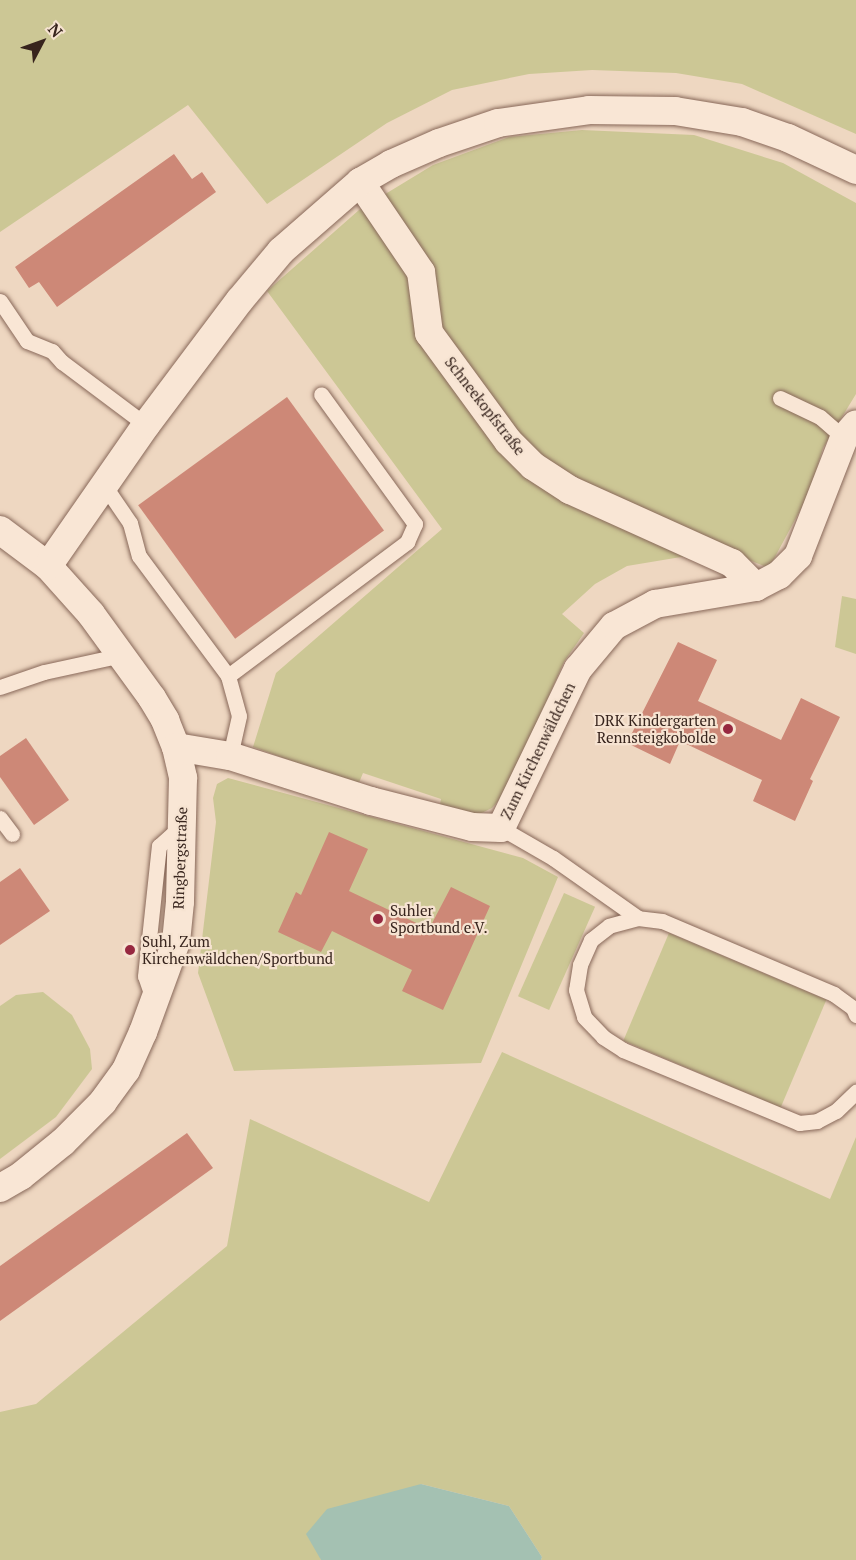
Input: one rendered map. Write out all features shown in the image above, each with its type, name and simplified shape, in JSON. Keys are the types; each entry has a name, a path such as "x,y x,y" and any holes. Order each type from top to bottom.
{"street":[{"path":"48,566 82,521 146,424 240,300 281,251 360,182 439,143 498,123 589,110 675,111 742,122 788,138 856,170"},
{"name":"Schneekopfstraße","path":"360,182 421,272 429,333 508,441 532,466 570,490 732,563 756,587"},
{"name":"Zum Kirchenwäldchen","path":"176,747 230,756 371,801 472,827 501,828 578,669 614,626 655,604 756,587 779,575 798,556 850,431"},
{"name":"Ringbergstraße","path":"0,530 48,566 91,614 122,655 152,698 176,747 183,778 180,902 176,942 155,1004 126,1070 103,1102 63,1142 21,1176 0,1188"}],"lane":[{"path":"0,301 27,340 52,351 62,362 146,424"},
{"path":"228,676 407,542 415,524 321,394"},
{"path":"780,398 850,431"},
{"path":"104,485 130,523 139,555 228,676 238,716 230,756"},
{"path":"0,687 44,672 122,655"},
{"path":"0,818 12,834"},
{"path":"501,828 553,858 638,918"},
{"path":"856,1015 853,1008 839,998 663,921 638,918 609,926 591,940 580,965 576,990 584,1017 603,1037 622,1050 800,1123 817,1121 836,1111 856,1092"},
{"path":"839,998 856,997"}],"shaded area":[{"path":"0,0 856,0 856,134 742,84 676,73 592,70 529,74 452,90 387,123 267,204 188,105 0,232"},
{"path":"582,130 694,135 783,163 856,203 856,394 823,448 809,494 769,568 704,542 693,555 627,566 595,584 562,614 584,633 564,662 506,792 492,808 467,820 439,810 441,799 363,773 358,785 253,747 276,673 442,529 267,291 359,210 433,165 509,137"},
{"path":"842,596 856,599 856,654 835,647"},
{"path":"228,778 523,858 558,877 481,1063 234,1071 198,973 216,822 213,798 217,784"},
{"path":"564,893 595,907 549,1010 518,996"},
{"path":"669,933 826,1000 781,1108 623,1041"},
{"path":"43,992 72,1015 90,1049 92,1069 56,1117 0,1159 0,1006 16,995"},
{"path":"502,1052 830,1199 856,1137 856,1560 541,1560 542,1557 509,1506 421,1484 320,1557 321,1560 0,1560 0,1412 36,1404 227,1246 250,1119 429,1202"},
{"path":"421,1484 509,1506 542,1557 541,1560 321,1560 306,1534 327,1509"}],"building":[{"path":"174,154 192,179 202,172 216,192 57,307 39,282 29,288 15,267"},
{"path":"287,397 384,530 235,639 138,505"},
{"name":"DRK Kindergarten Rennsteigkobolde","path":"678,642 717,660 698,701 781,740 801,698 840,717 810,779 813,781 795,821 753,801 762,780 680,741 670,764 627,743"},
{"path":"26,738 69,800 34,825 0,777 0,756"},
{"name":"Suhler Sportbund e.V.","path":"329,832 368,849 349,891 429,929 451,887 490,906 443,1010 402,991 412,970 332,931 321,952 278,932 296,892 301,895"},
{"path":"20,868 50,911 0,945 0,882"},
{"path":"187,1133 213,1168 0,1321 0,1266"}],"place":[{"name":"DRK Kindergarten Rennsteigkobolde","path":"728,729"},
{"name":"Suhler Sportbund e.V.","path":"378,919"},
{"name":"Suhl, Zum Kirchenwäldchen/Sportbund","path":"130,950"}]}
